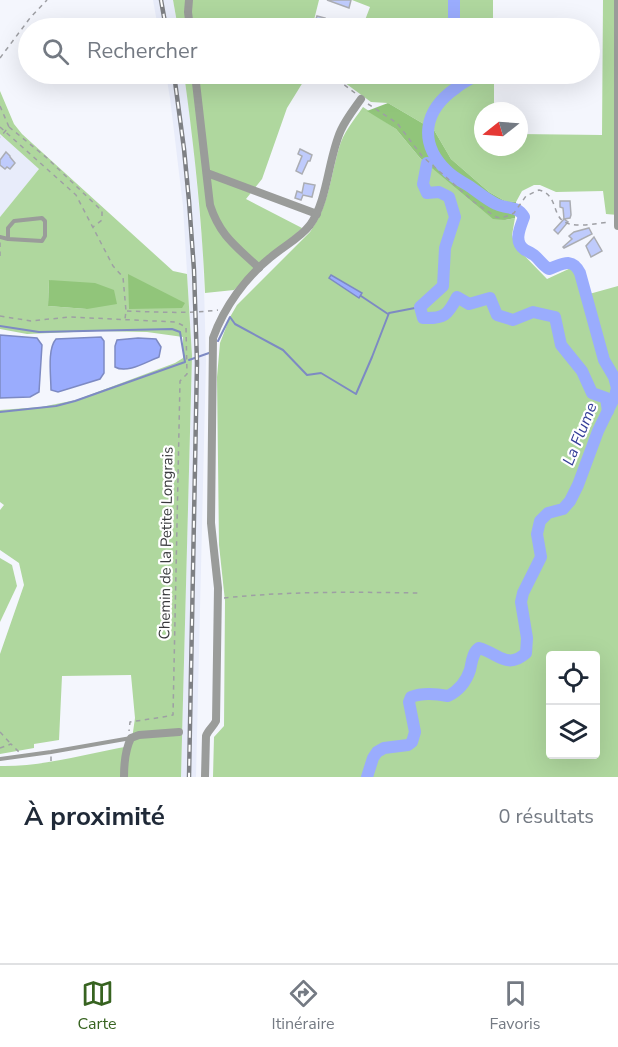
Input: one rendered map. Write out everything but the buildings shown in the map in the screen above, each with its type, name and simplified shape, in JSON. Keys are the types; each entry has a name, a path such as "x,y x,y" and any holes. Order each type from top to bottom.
{"street":[{"path":"189,0 189,18"},
{"path":"618,0 618,223"},
{"path":"196,84 210,205 215,221 225,235 259,268"},
{"path":"205,777 206,736 216,721 218,588 211,524 213,338 227,310 259,268 298,237 317,214 340,130 361,99"},
{"path":"207,173 317,214"},
{"path":"124,777 127,745 130,738 139,735 179,732"}],"lane":[{"path":"0,237 8,239 42,241 45,236 45,221 42,218 14,221 8,228 8,239"},
{"path":"0,759 24,757 130,738"}],"path":[{"path":"30,18 47,0"},
{"path":"0,58 18,34"},
{"path":"345,84 361,99 397,123 422,156 474,202 496,217 506,217 514,213 526,196 539,190 552,198 557,214 563,222 572,225 618,223"},
{"path":"0,106 9,127 39,151 102,211 102,220 93,227"},
{"path":"0,127 76,195 113,266 123,277 126,311 125,319 69,317 31,321 0,316"},
{"path":"0,137 9,127"},
{"path":"0,237 0,256"},
{"path":"126,311 188,313 227,310"},
{"name":"Chemin de la Petite Longrais","path":"125,319 176,322 186,327 187,374 180,381 173,715 130,722 130,738"},
{"path":"218,599 309,592 420,592"},
{"path":"0,732 24,757"},
{"path":"0,748 11,744"}],"shaded area":[{"path":"153,0 173,0 176,18 156,18"},
{"path":"168,84 185,84 203,251 206,360 196,777 181,777 192,356 183,206"},
{"path":"0,134 39,169 0,217"}],"green space":[{"path":"173,0 319,0 314,18 176,18"},
{"path":"352,0 493,0 493,18 366,18 370,7"},
{"path":"603,0 618,0 618,215 606,214 603,191 556,192 540,185 534,185 522,191 516,202 505,201 489,192 451,159 434,130 388,103 371,102 346,84 494,84 494,102 474,102 474,156 528,156 528,134 602,135"},
{"path":"185,84 302,84 287,108 262,179 246,199 302,228 234,290 205,293"},
{"path":"0,91 14,124 22,134 173,271 187,274 192,356 181,777 0,777 0,766 49,762 131,746 135,718 131,675 62,676 59,740 34,744 34,748 0,754 0,654 24,585 19,563 0,550 0,510 4,505 0,502 0,410 41,407 76,400 175,363 183,358 183,337 147,332 97,331 27,334 0,329 0,217 39,169 0,134","holes":["50,280 87,309 48,306"]},
{"path":"388,103 434,130 451,159 489,192 505,201 516,202 515,218 493,219 420,158 396,129 367,111"},
{"path":"363,107 396,129 420,158 505,220 515,218 512,235 515,246 547,279 573,267 582,296 618,286 618,777 213,777 214,737 224,726 225,601 219,545 217,377 220,343 237,305 310,232 316,222 325,202 341,142"},
{"path":"128,274 185,303 182,308 129,309"},
{"path":"49,280 95,283 114,290 117,304 87,309 48,306"},
{"path":"0,558 12,565 17,586 0,622"}],"water":[{"path":"331,275 362,293 359,298 329,278"},
{"path":"0,335 37,338 42,345 39,392 30,397 0,398"},
{"path":"101,337 104,341 104,373 100,379 58,392 51,390 50,356 56,339"},
{"path":"156,339 161,347 159,357 131,368 115,367 117,340"}],"waterway":[{"name":"La Flume","path":"454,0 454,18"},
{"name":"La Flume","path":"367,777 377,752 384,748 408,745 412,742 415,732 409,702 411,697 429,694 448,696 455,692 466,678 474,655 479,648 508,660 519,658 526,653 527,638 521,602 523,593 541,557 537,534 540,521 548,513 563,509 570,501 617,388 614,377 604,360 577,268 567,263 549,269 521,247 518,239 524,217 521,213 518,210 500,206 454,177 437,159 431,148 428,138 431,116 445,97 462,84"},
{"path":"427,163 423,184 427,193 439,192 449,197 455,217 445,248 443,286 420,307 423,318 441,317 448,312 457,297 469,304 490,298 497,315 513,320 533,312 555,317 561,345 582,371 592,393 606,398 608,411"},
{"path":"361,296 388,314"},
{"path":"218,341 230,317 235,324 283,350 307,375 321,373 356,394 389,313 420,307"},
{"path":"0,326 39,332 172,329 180,332 185,362 75,401 56,406 0,412"},
{"path":"189,360 209,353"}],"railway":[{"path":"161,0 164,18"},
{"path":"175,84 189,201 197,363 189,777"}]}
